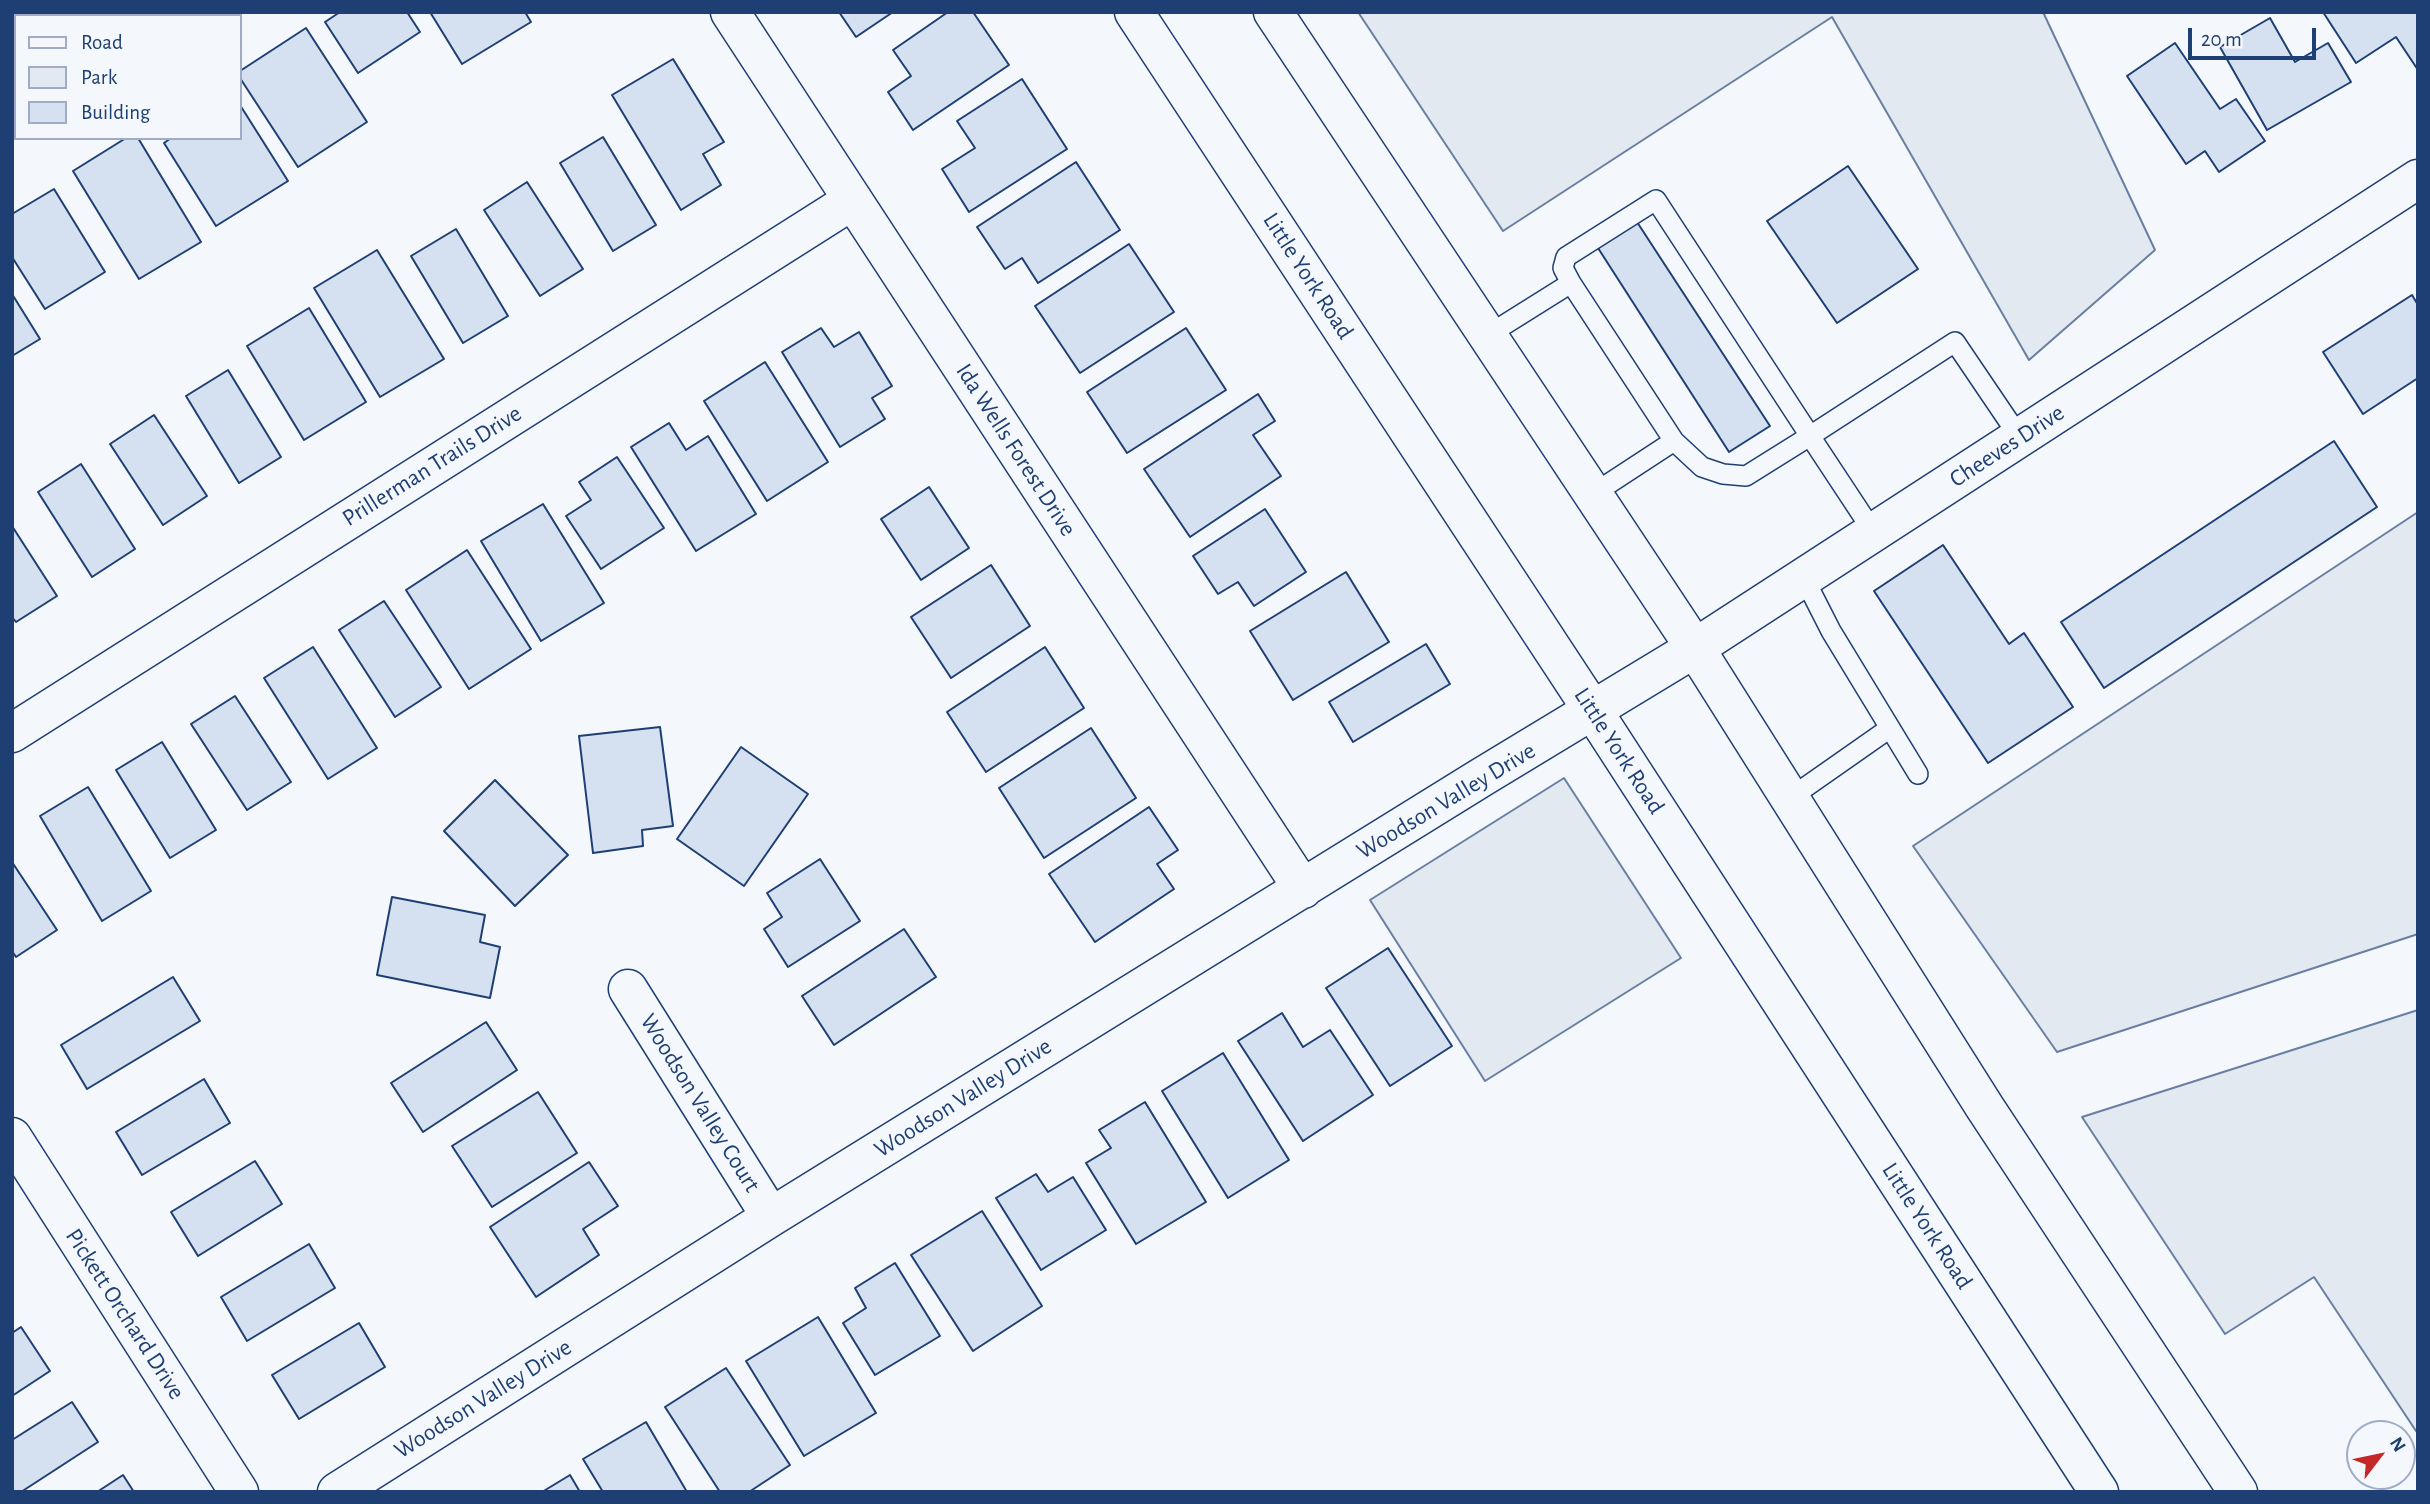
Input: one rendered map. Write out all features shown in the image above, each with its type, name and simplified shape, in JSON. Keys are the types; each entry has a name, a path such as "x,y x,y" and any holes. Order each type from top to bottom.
{"street":[{"name":"Ida Wells Forest Drive","path":"730,12 1303,889"},
{"name":"Little York Road","path":"1134,12 1593,711 2099,1492"},
{"path":"1273,12 1696,648 1984,1106 2238,1492"},
{"name":"Cheeves Drive","path":"1593,711 1696,648 2418,179"},
{"name":"Prillerman Trails Drive","path":"12,733 852,200"},
{"name":"Woodson Valley Drive","path":"337,1492 771,1217 1593,711"},
{"name":"Woodson Valley Court","path":"628,989 771,1217"},
{"name":"Pickett Orchard Drive","path":"12,1137 239,1492"}],"lane":[{"path":"1874,533 1810,436 1656,200 1566,257 1563,268 1571,284 1674,441 1702,467 1723,474 1746,476 1810,436 1955,342 2020,438"},
{"path":"1488,335 1571,284"},
{"path":"1593,494 1674,441"},
{"path":"1804,578 1832,631 1917,774"},
{"path":"1790,798 1891,728"}],"green space":[{"path":"1358,12 2043,12 2155,250 2029,360 1832,17 1503,231"},
{"path":"2418,512 2418,934 2057,1052 1913,846"},
{"path":"1564,778 1681,958 1485,1081 1370,900"},
{"path":"2418,1010 2418,1434 2416,1420 2409,1420 2314,1277 2225,1334 2082,1117"}],"building":[{"path":"340,12 407,12 420,32 358,73 325,22"},
{"path":"430,12 525,12 531,22 462,64"},
{"path":"839,12 893,12 856,37"},
{"path":"948,12 973,12 1009,65 913,130 888,92 911,76 893,50"},
{"path":"2323,12 2418,12 2418,70 2396,37 2356,63"},
{"path":"2270,18 2295,62 2328,43 2351,82 2267,130 2220,47"},
{"path":"306,28 367,122 298,167 242,81 242,70"},
{"path":"2175,43 2220,109 2236,99 2265,141 2219,172 2205,151 2186,164 2127,76"},
{"path":"673,59 724,142 703,154 721,185 681,210 612,95"},
{"path":"1022,79 1067,149 969,212 942,169 975,148 957,121"},
{"path":"242,108 288,181 216,226 164,143 168,140 242,140"},
{"path":"603,137 656,225 613,251 560,163"},
{"path":"123,140 139,140 201,242 139,279 73,171"},
{"path":"1076,162 1120,230 1038,283 1022,258 1005,269 977,227"},
{"path":"1848,166 1918,269 1837,323 1767,221"},
{"path":"527,182 583,269 540,296 484,210"},
{"path":"54,189 105,272 45,309 12,257 12,214"},
{"path":"1637,222 1770,426 1729,452 1598,248"},
{"path":"456,229 508,316 463,343 411,256"},
{"path":"1129,244 1174,312 1080,373 1035,306"},
{"path":"377,250 444,359 380,397 314,288"},
{"path":"12,294 40,339 12,356"},
{"path":"2412,295 2418,305 2418,378 2363,414 2323,352"},
{"path":"309,308 366,402 304,440 247,346"},
{"path":"821,328 834,347 859,332 892,386 872,398 885,419 840,447 782,352"},
{"path":"1186,328 1226,390 1127,453 1087,392"},
{"path":"765,362 828,462 767,501 704,401"},
{"path":"228,370 281,457 239,483 186,396"},
{"path":"1258,394 1275,421 1253,435 1281,476 1190,537 1144,469"},
{"path":"154,415 207,496 163,525 110,444"},
{"path":"669,423 686,450 708,436 756,514 696,551 631,447"},
{"path":"2334,441 2377,507 2104,688 2061,622"},
{"path":"617,457 664,528 601,569 566,516 591,500 579,482"},
{"path":"81,464 135,549 92,577 38,492"},
{"path":"929,487 969,548 921,580 881,519"},
{"path":"543,504 604,603 541,641 481,541"},
{"path":"1265,509 1306,572 1254,606 1238,582 1218,594 1193,556"},
{"path":"12,526 57,596 16,622 12,617"},
{"path":"1943,545 2009,644 2024,633 2073,707 1988,763 1874,591"},
{"path":"467,550 531,649 469,689 406,590"},
{"path":"991,565 1030,626 951,678 911,617"},
{"path":"1346,572 1389,642 1293,700 1250,631"},
{"path":"384,601 441,687 395,717 339,630"},
{"path":"1426,644 1450,684 1353,742 1329,702"},
{"path":"313,647 377,748 328,779 264,678"},
{"path":"1045,647 1084,708 986,772 947,712"},
{"path":"235,696 291,782 247,810 191,724"},
{"path":"660,727 673,826 642,830 643,846 593,853 579,736"},
{"path":"1091,728 1136,798 1044,858 999,788"},
{"path":"162,742 216,830 170,858 116,770"},
{"path":"741,747 808,794 744,886 677,839"},
{"path":"495,780 568,855 515,906 444,831"},
{"path":"88,787 151,891 102,921 40,816"},
{"path":"1149,807 1178,850 1157,864 1174,889 1095,942 1049,874"},
{"path":"820,859 860,921 788,967 764,929 782,917 767,893"},
{"path":"12,862 57,930 16,957 12,951"},
{"path":"392,897 485,915 480,942 500,947 490,998 377,975"},
{"path":"904,929 936,977 834,1045 802,996"},
{"path":"1388,948 1452,1046 1390,1086 1326,988"},
{"path":"173,977 200,1021 87,1089 61,1045"},
{"path":"1282,1013 1303,1047 1330,1030 1373,1095 1303,1141 1238,1041"},
{"path":"486,1022 517,1070 423,1132 391,1083"},
{"path":"1223,1053 1289,1160 1228,1198 1162,1091"},
{"path":"204,1079 230,1123 142,1175 116,1132"},
{"path":"538,1092 577,1153 492,1207 452,1146"},
{"path":"1145,1102 1206,1202 1136,1244 1086,1163 1111,1148 1099,1130"},
{"path":"255,1161 282,1204 198,1256 171,1212"},
{"path":"589,1162 618,1206 583,1229 599,1255 536,1297 490,1227"},
{"path":"1036,1174 1048,1192 1073,1177 1106,1230 1041,1270 996,1198"},
{"path":"982,1211 1042,1306 973,1351 911,1255"},
{"path":"309,1244 335,1288 247,1341 221,1297"},
{"path":"895,1263 940,1336 875,1375 843,1323 866,1308 855,1288"},
{"path":"818,1317 876,1413 804,1456 746,1361"},
{"path":"359,1323 385,1367 299,1419 272,1375"},
{"path":"21,1327 50,1371 12,1396 12,1333"},
{"path":"726,1368 790,1465 749,1492 720,1492 665,1407"},
{"path":"72,1402 98,1442 21,1492 12,1492 12,1440"},
{"path":"646,1422 687,1492 603,1492 583,1459"},
{"path":"123,1475 134,1492 97,1492"},
{"path":"570,1475 580,1492 542,1492"}]}
